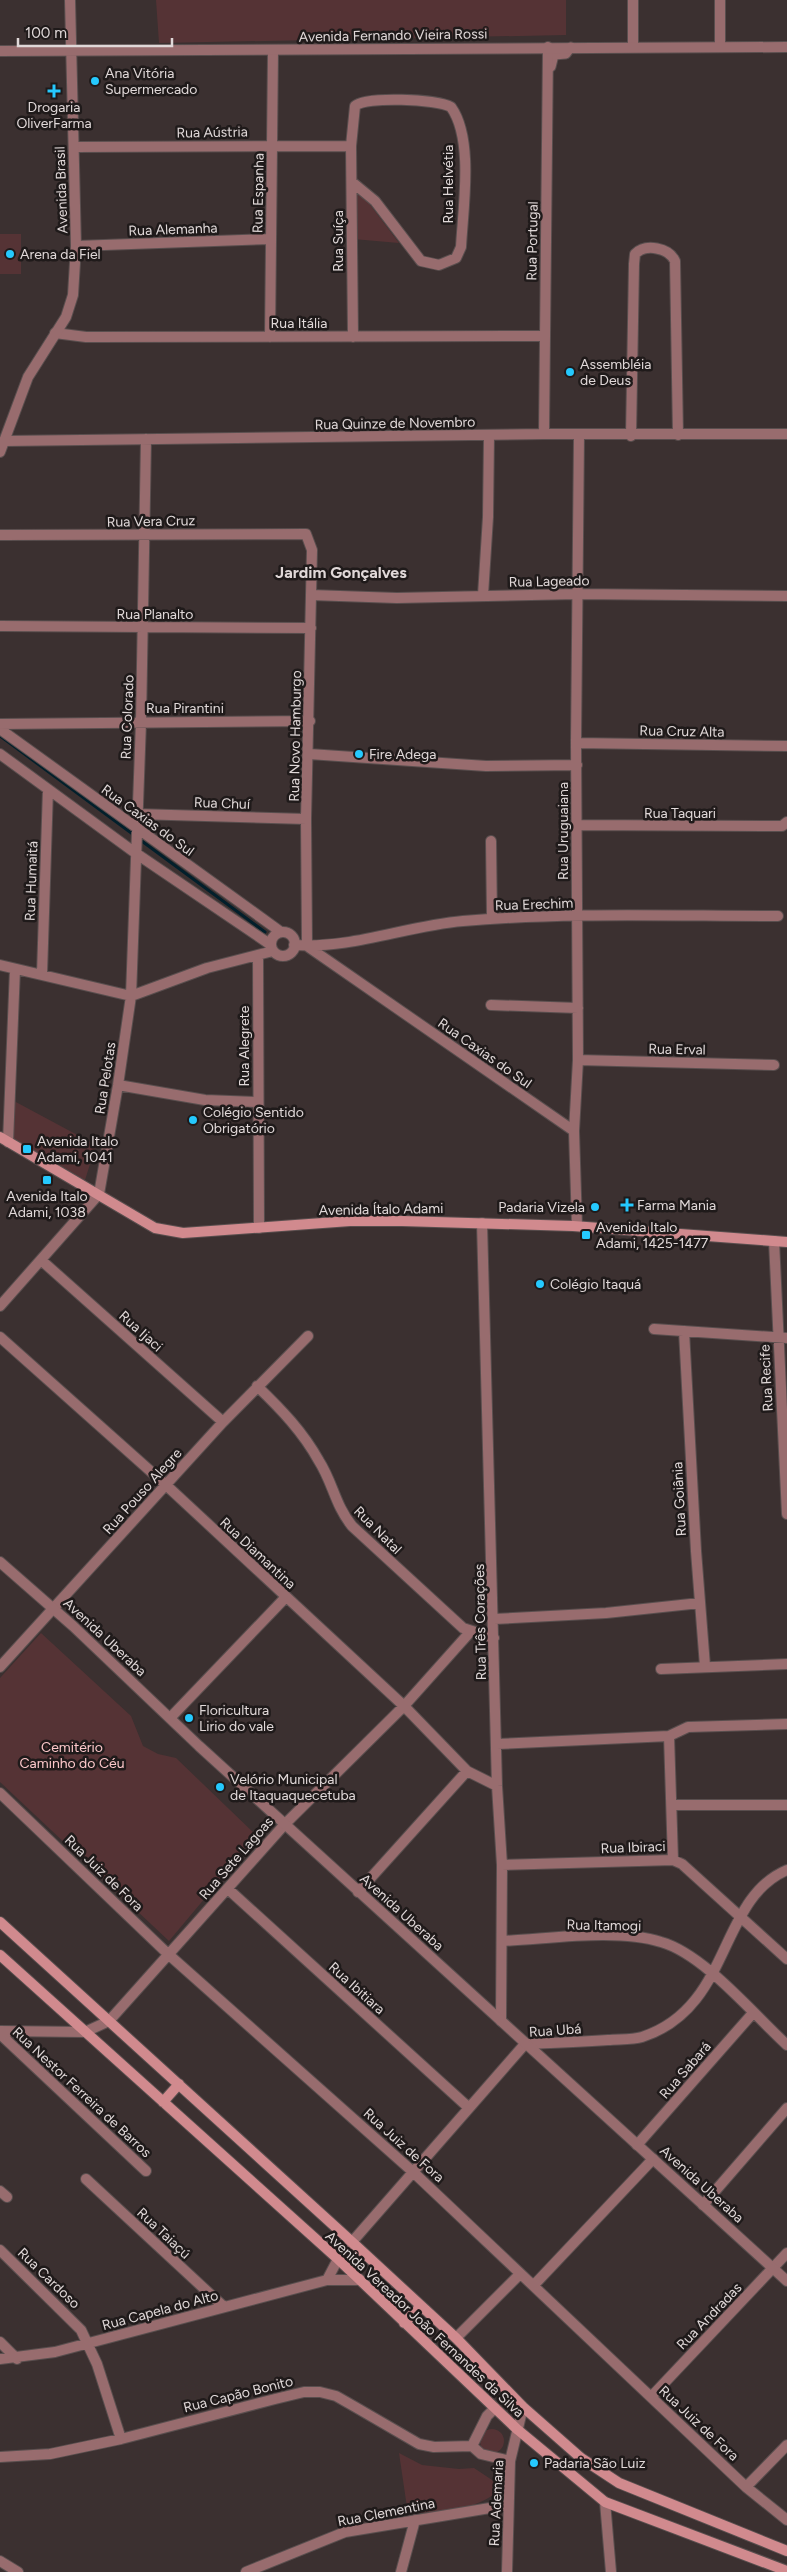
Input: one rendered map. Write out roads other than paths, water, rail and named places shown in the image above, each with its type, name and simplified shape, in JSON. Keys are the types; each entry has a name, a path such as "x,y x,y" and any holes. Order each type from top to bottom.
{"main road":[{"name":"Avenida Ítalo Adami","path":"4,1139 155,1228 165,1231 184,1233 350,1221 482,1223 577,1226 787,1242"},
{"name":"Avenida Vereador João Fernandes da Silva","path":"0,1922 352,2242 456,2338 524,2407 581,2458 619,2483 787,2551"},
{"name":"Avenida Vereador João Fernandes da Silva","path":"0,1955 5,1964 85,2032 360,2280 518,2430 605,2502 787,2571"},
{"path":"163,2102 178,2084"},
{"path":"404,2323 421,2306"}],"street":[{"name":"Avenida Brasil","path":"0,452 28,377 66,317 73,295 76,246 70,0"},
{"path":"633,0 633,47"},
{"path":"720,0 720,47"},
{"name":"Avenida Fernando Vieira Rossi","path":"0,51 548,47 787,48"},
{"name":"Rua Portugal","path":"544,434 548,47"},
{"path":"547,76 554,55 566,54 571,47"},
{"name":"Rua Espanha","path":"270,337 273,50"},
{"name":"Rua Helvétia","path":"351,146 353,113 355,106 362,101 435,101 450,107 460,126 463,147 464,180 460,252 456,258 446,264 430,265 422,261 375,201 352,182"},
{"name":"Rua Aústria","path":"74,147 351,146"},
{"name":"Rua Suíça","path":"351,146 353,336"},
{"name":"Rua Alemanha","path":"76,246 271,238"},
{"path":"631,436 634,264 635,254 642,249 666,251 671,253 676,261 678,435"},
{"name":"Rua Itália","path":"55,333 86,337 544,336"},
{"name":"Rua Quinze de Novembro","path":"4,441 544,434 631,436 787,434"},
{"name":"Rua Uruguaiana","path":"577,1226 574,1131 578,1060 576,743 579,435"},
{"path":"483,595 488,517 489,436"},
{"name":"Rua Colorado","path":"131,996 134,850 141,722 146,439"},
{"name":"Rua Vera Cruz","path":"0,535 302,532"},
{"name":"Rua Novo Hamburgo","path":"302,532 309,537 312,550 310,721 306,819 307,946"},
{"name":"Rua Lageado","path":"312,595 397,598 577,594 787,596"},
{"name":"Rua Planalto","path":"0,626 310,628"},
{"name":"Rua Pirantini","path":"0,724 310,721"},
{"name":"Rua Caxias do Sul","path":"0,729 135,831 281,932"},
{"name":"Rua Cruz Alta","path":"576,743 787,746"},
{"path":"0,754 272,948"},
{"path":"309,754 476,765 577,765"},
{"name":"Rua Humaitá","path":"42,974 48,789"},
{"name":"Rua Chuí","path":"137,814 306,819"},
{"name":"Rua Taquari","path":"577,826 785,824"},
{"path":"491,841 492,919"},
{"name":"Rua Erechim","path":"272,948 284,956 290,954 294,945 352,943 441,924 492,919 576,916 778,916"},
{"path":"0,964 131,996 207,968 258,955 272,948 276,934 281,932 292,937 294,945"},
{"name":"Rua Caxias do Sul","path":"307,946 574,1131"},
{"name":"Rua Alegrete","path":"258,955 257,1102 259,1228"},
{"path":"4,1139 15,969"},
{"name":"Rua Pelotas","path":"99,1194 131,996"},
{"path":"491,1005 578,1008"},
{"name":"Rua Erval","path":"578,1060 774,1065"},
{"path":"118,1085 205,1100 257,1102"},
{"path":"0,1306 99,1194"},
{"name":"Rua Três Corações","path":"482,1223 497,1786 502,1865 501,2021"},
{"name":"Rua Recife","path":"774,1240 782,1338 787,1514"},
{"name":"Rua Ijaci","path":"41,1260 223,1422"},
{"path":"654,1329 782,1338"},
{"name":"Rua Goiânia","path":"684,1331 705,1666"},
{"name":"Rua Pouso Alegre","path":"0,1667 55,1609 223,1422 308,1336"},
{"name":"Rua Diamantina","path":"0,1337 166,1486 404,1706 468,1771 497,1786"},
{"name":"Rua Natal","path":"257,1386 285,1413 310,1447 320,1462 338,1506 352,1526 447,1615 471,1631 494,1638"},
{"name":"Avenida Uberaba","path":"0,1562 55,1609 171,1717 199,1746 358,1892 787,2281"},
{"path":"171,1717 285,1598"},
{"path":"494,1619 606,1613 700,1603"},
{"name":"Rua Sete Lagoas","path":"109,2021 285,1824 404,1706 471,1631"},
{"path":"661,1670 705,1666 787,1664"},
{"path":"497,1744 669,1736 688,1727 787,1724"},
{"path":"669,1736 673,1805 673,1860"},
{"path":"358,1892 468,1771"},
{"name":"Rua Juiz de Fora","path":"0,1793 168,1954 412,2170 746,2487 787,2520"},
{"path":"673,1805 787,1805"},
{"name":"Rua Ibiraci","path":"502,1865 673,1860 682,1864 787,1959"},
{"name":"Rua Ubá","path":"338,2260 412,2170 525,2044 641,2038 681,2017 714,1975 740,1918 759,1890 771,1878 787,1870"},
{"name":"Rua Ibitiara","path":"228,1889 468,2107"},
{"name":"Rua Itamogi","path":"502,1941 635,1936 663,1942 686,1954 714,1975 787,2045"},
{"name":"Rua Sabará","path":"637,2145 753,2013"},
{"path":"0,2032 85,2032 109,2021"},
{"name":"Rua Nestor Ferreira de Barros","path":"0,2032 146,2171"},
{"path":"703,2205 787,2108"},
{"path":"534,2285 653,2159"},
{"name":"Rua Taiaçú","path":"86,2179 224,2307"},
{"name":"Rua Cardoso","path":"0,2250 68,2315 89,2344 121,2439"},
{"name":"Rua Andradas","path":"651,2397 787,2253"},
{"path":"327,2280 338,2260"},
{"path":"456,2338 520,2274"},
{"name":"Rua Capela do Alto","path":"0,2359 17,2359 89,2344 327,2280 360,2280"},
{"path":"0,2342 17,2359"},
{"name":"Rua Capão Bonito","path":"0,2458 50,2454 121,2439 304,2392 320,2392 343,2400 419,2444 434,2447 472,2446 481,2454 510,2461"},
{"name":"Rua Ademaria","path":"507,2572 510,2461 524,2407"},
{"path":"472,2446 487,2416 495,2408"},
{"path":"746,2487 787,2445"},
{"path":"605,2502 611,2572"},
{"name":"Rua Clementina","path":"246,2572 345,2532 508,2505"},
{"path":"401,2572 415,2520"},
{"path":"0,2561 18,2572"}],"waterway":[{"path":"0,736 134,835"},
{"path":"139,839 265,932"}],"place":[{"name":"Ana Vitória Supermercado","path":"95,81"},
{"name":"Drogaria OliverFarma","path":"54,91"},
{"name":"Arena da Fiel","path":"10,254"},
{"name":"Assembléia de Deus","path":"570,372"},
{"name":"Fire Adega","path":"359,754"},
{"name":"Colégio Sentido Obrigatório","path":"193,1120"},
{"name":"Avenida Italo Adami, 1041","path":"27,1149"},
{"name":"Avenida Italo Adami, 1038","path":"47,1180"},
{"name":"Farma Mania","path":"627,1205"},
{"name":"Padaria Vizela","path":"595,1207"},
{"name":"Avenida Italo Adami, 1425-1477","path":"586,1235"},
{"name":"Colégio Itaquá","path":"540,1284"},
{"name":"Floricultura Lirio do vale","path":"189,1718"},
{"name":"Velório Municipal de Itaquaquecetuba","path":"220,1787"},
{"name":"Padaria São Luiz","path":"534,2463"}],"district":[{"name":"Jardim Gonçalves","path":"341,572"}],"park label":[{"name":"Cemitério Caminho do Céu","path":"72,1755"}]}
